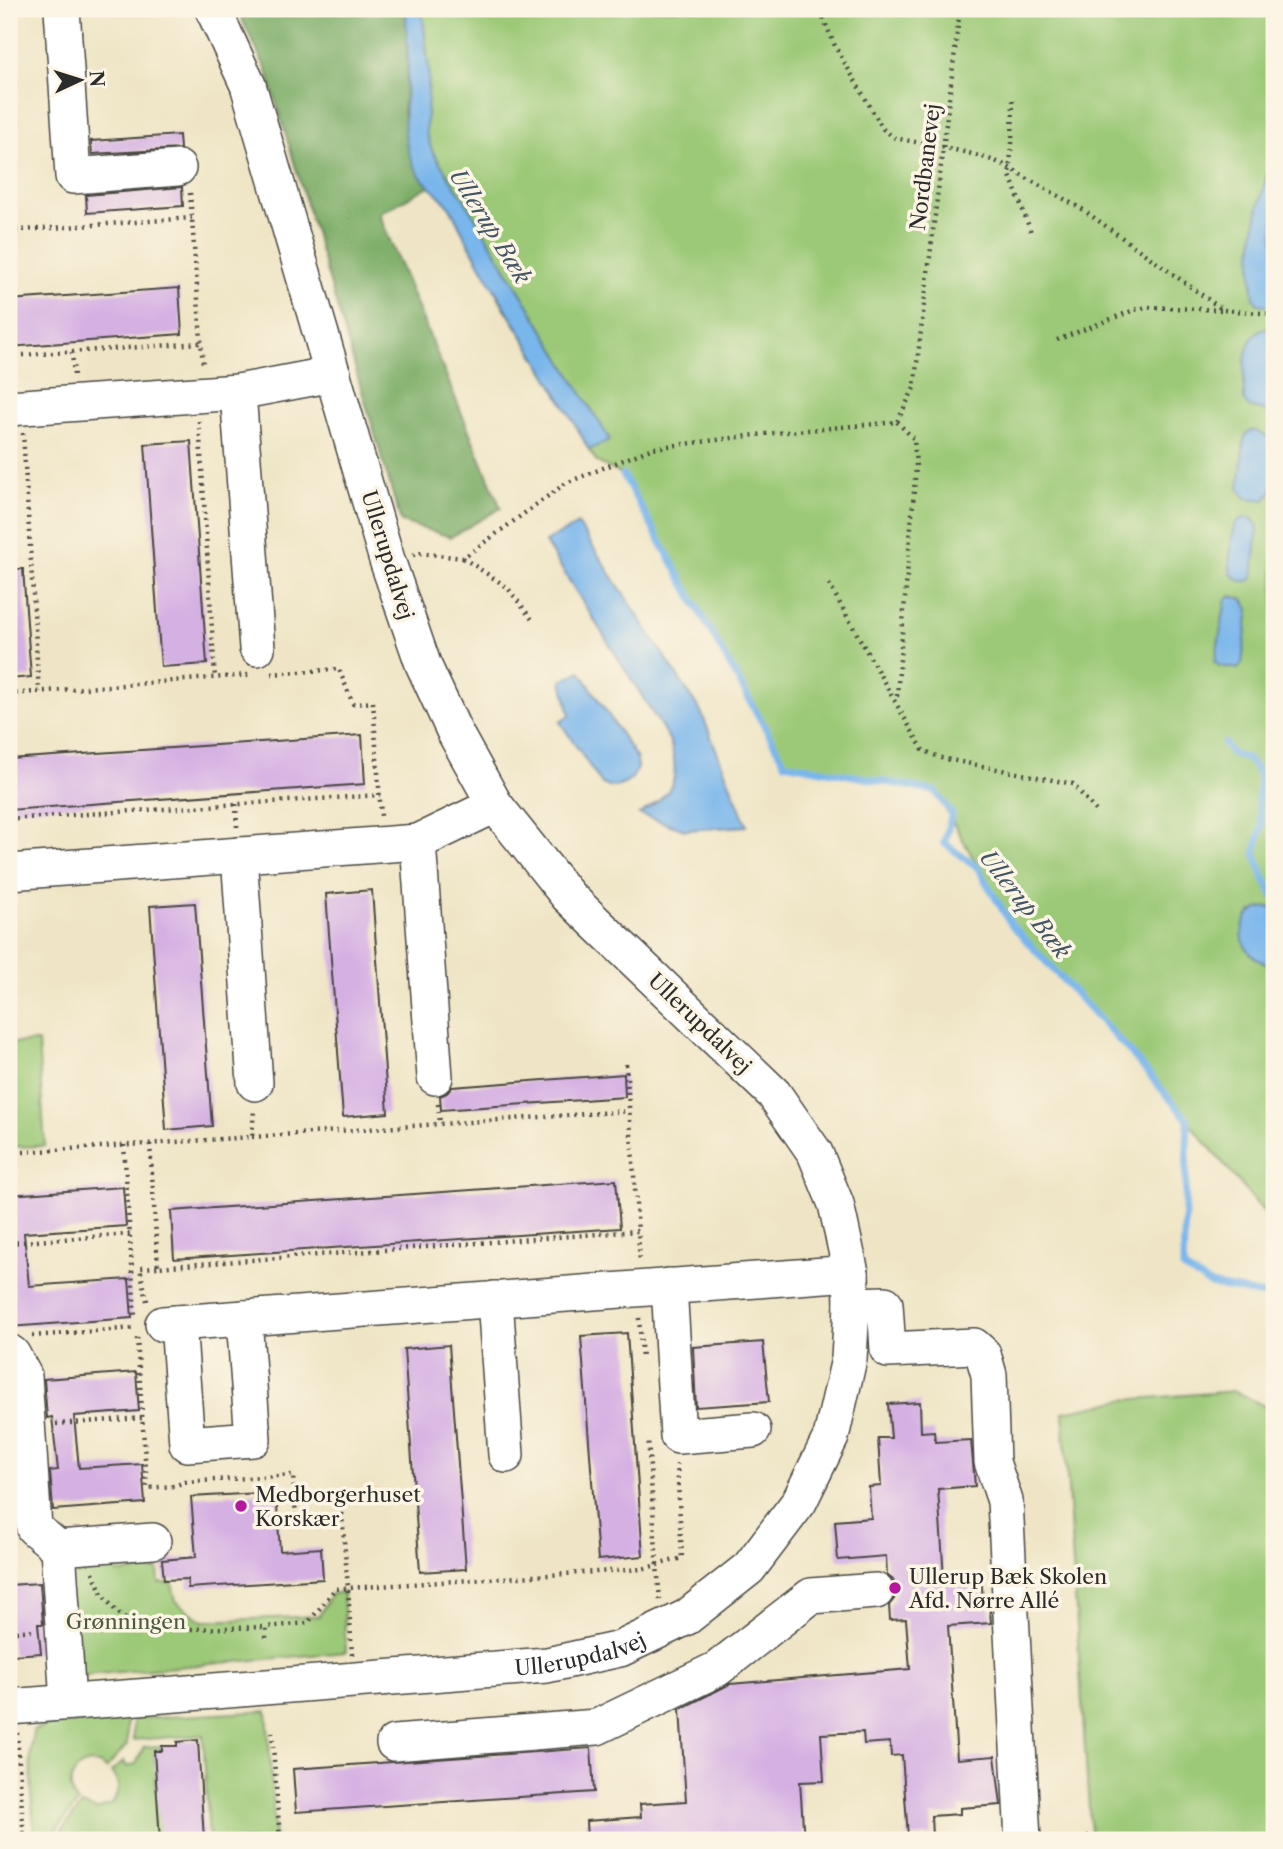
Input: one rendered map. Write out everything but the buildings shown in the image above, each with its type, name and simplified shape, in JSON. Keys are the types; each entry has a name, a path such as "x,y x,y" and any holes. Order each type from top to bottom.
{"street":[{"path":"62,9 73,176 178,169"},
{"name":"Ullerupdalvej","path":"12,1706 547,1665 620,1649 687,1617 749,1568 801,1499 831,1437 849,1359 852,1289 836,1204 815,1153 774,1094 568,896 495,804 455,733 422,664 387,560 248,85 213,9"},
{"path":"15,408 213,394 334,374"},
{"path":"213,394 257,649"},
{"path":"9,872 418,842 495,804"},
{"path":"418,842 435,1077"},
{"path":"239,855 255,1083"},
{"path":"244,1318 253,1439 187,1444 159,1325 244,1318 495,1299 646,1298 852,1289 885,1304 888,1350 974,1346 983,1354 989,1375 992,1462 1005,1501 1023,1840"},
{"path":"646,1298 662,1432 752,1430"},
{"path":"495,1299 506,1455"},
{"path":"12,1357 24,1376 34,1528 70,1547 153,1541"},
{"path":"68,1702 70,1547"},
{"path":"394,1743 597,1727 718,1670 811,1596 876,1591"}],"path":[{"name":"Nordbanevej","path":"897,422 914,388 960,9"},
{"path":"823,18 835,46 883,129 895,138 989,158 1010,166 1019,174 1082,209 1223,310"},
{"path":"1013,100 1010,181 1031,232"},
{"path":"9,231 192,218 201,343 213,394 215,678"},
{"path":"1058,340 1147,307 1274,314"},
{"path":"9,356 201,343"},
{"path":"15,408 39,692"},
{"path":"463,558 566,483 653,448 897,422 914,439 916,466 897,696 894,700"},
{"path":"387,560 420,553 463,558 507,587 534,622"},
{"path":"829,584 923,750 941,758 1073,784 1096,811"},
{"path":"9,694 339,669 353,704 373,702 383,844"},
{"path":"9,818 380,795"},
{"path":"626,1064 638,1231 646,1298 639,1317 642,1358"},
{"path":"252,1137 255,1083"},
{"path":"9,1153 629,1111"},
{"path":"150,1144 158,1267 638,1231"},
{"path":"9,1243 130,1234"},
{"path":"12,1357 27,1337 159,1325"},
{"path":"27,1426 142,1418"},
{"path":"662,1432 657,1565 663,1629"},
{"path":"70,1547 115,1610 131,1623 152,1630 266,1627 308,1623 335,1589 642,1569 682,1558 677,1468 662,1432"},
{"path":"348,1588 354,1680"},
{"path":"266,1627 266,1640"},
{"path":"12,1706 24,1840"},
{"path":"272,1732 280,1840"},
{"path":"1082,1840 1091,1835"}],"green space":[{"path":"237,9 406,9 408,64 403,113 418,173 429,186 379,214 501,508 451,537 401,522 267,71"},
{"path":"406,9 1274,9 1274,1224 1129,1051 1011,924 935,791 785,763 623,475 597,462 564,401 504,307 451,209 443,197 429,186 407,86"},
{"path":"38,1042 45,1146 9,1147 9,1043"},
{"path":"1235,1391 1274,1411 1274,1840 1091,1840 1063,1412 1123,1400"},
{"name":"Grønningen","path":"98,1554 115,1555 117,1573 158,1569 159,1583 172,1583 176,1601 202,1621 319,1616 331,1594 343,1592 346,1652 75,1676 67,1569 98,1567"},
{"path":"267,1711 275,1840 209,1840 203,1735 133,1740 133,1719"},
{"path":"127,1719 127,1745 106,1769 92,1763 78,1768 71,1785 78,1803 53,1833 53,1840 34,1840 30,1753 34,1730 48,1725"},
{"path":"162,1746 162,1751 154,1752 155,1764 162,1763 163,1777 155,1778 156,1790 164,1790 159,1810 167,1830 159,1831 160,1840 57,1840 57,1836 82,1805 97,1810 112,1804 118,1787 111,1772 124,1761 127,1767 136,1764 144,1747"}],"water":[{"path":"406,9 422,9 429,73 426,132 432,151 610,440 589,450 483,270 451,209 422,178 411,160 404,122 408,68"},
{"path":"1274,156 1274,306 1258,304 1254,299 1252,262 1258,208"},
{"path":"1262,329 1274,329 1274,414 1249,407 1244,401 1247,351 1255,334"},
{"path":"1250,431 1274,439 1273,488 1265,500 1246,498 1239,489 1244,440"},
{"path":"1244,518 1253,519 1258,527 1253,577 1249,581 1240,581 1231,574 1230,568 1235,527 1237,521"},
{"path":"578,524 701,712 747,826 685,830 639,814 660,799 672,784 675,765 673,753 669,739 545,542"},
{"path":"1230,596 1243,599 1249,609 1242,663 1238,669 1220,666 1215,662 1226,599"},
{"path":"580,671 637,759 634,776 621,785 601,783 560,722 570,715 562,681"},
{"path":"1274,907 1274,969 1250,953 1242,935 1244,923 1251,913 1259,908"}],"waterway":[{"name":"Ullerup Bæk","path":"623,475 785,763 935,791 952,814 944,843 977,867 1011,924 1129,1051 1188,1120 1183,1268 1211,1285 1274,1297"},
{"path":"1224,743 1232,754 1246,758 1258,771 1258,803 1262,825 1255,853 1274,897"}],"place":[{"name":"Medborgerhuset Korskær","path":"241,1506"},
{"name":"Ullerup Bæk Skolen Afd. Nørre Allé","path":"895,1588"}]}
